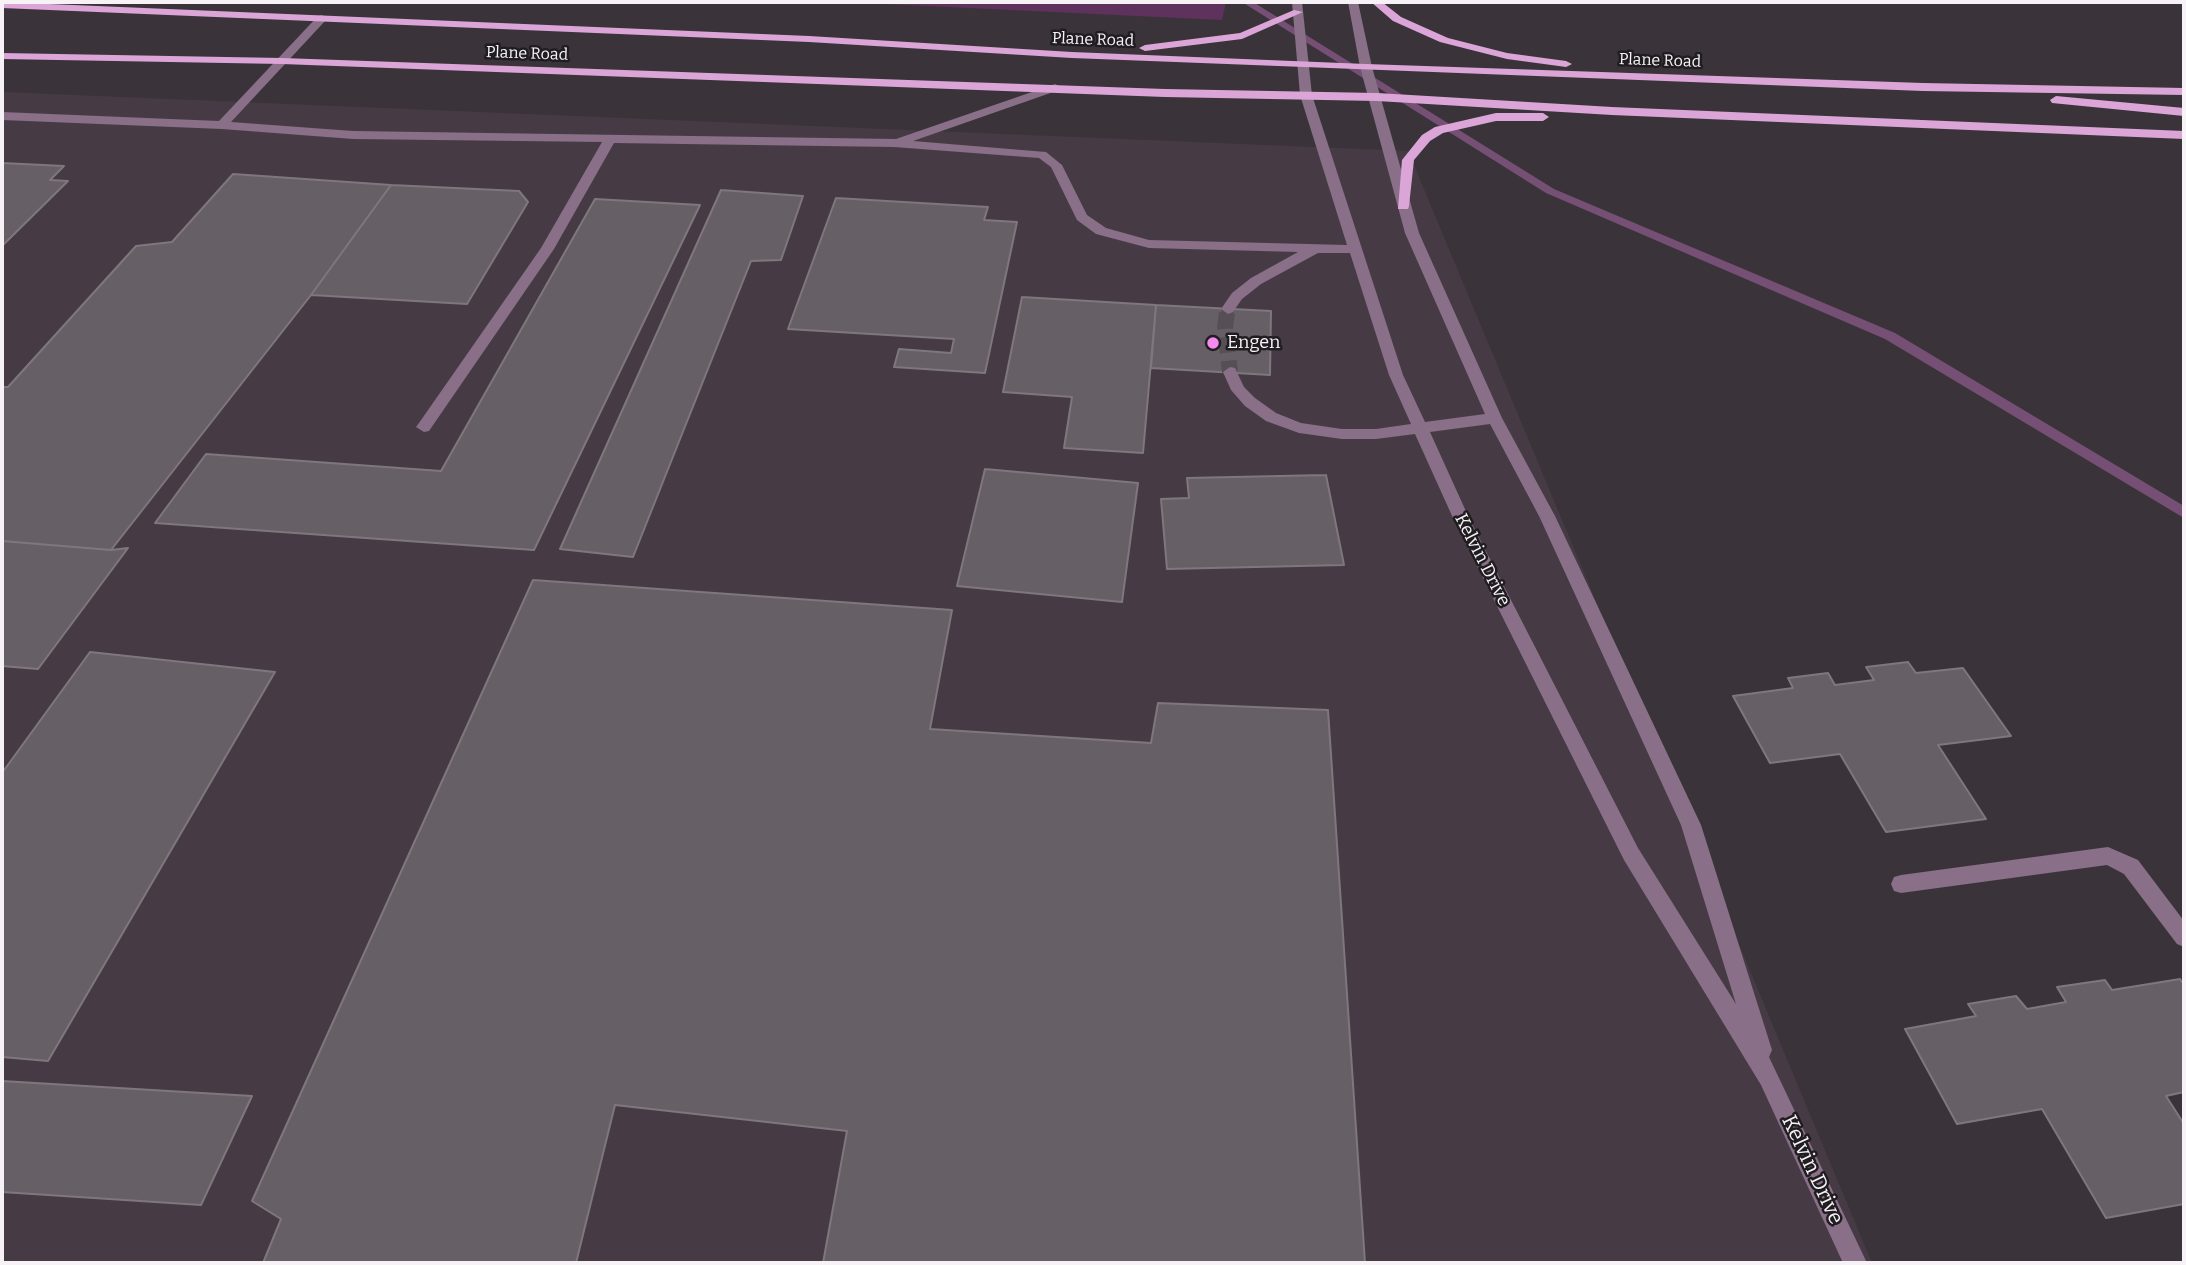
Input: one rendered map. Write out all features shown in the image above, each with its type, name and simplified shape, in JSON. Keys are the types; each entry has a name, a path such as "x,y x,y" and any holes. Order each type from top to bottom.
{"main road":[{"path":"1376,2 1397,19 1444,40 1507,56 1664,77"},
{"name":"Plane Road","path":"2,5 1366,67 1923,87 2184,92"},
{"path":"1072,55 1242,36 1297,7"},
{"name":"Plane Road","path":"2,55 282,61 1165,93 1306,94 2184,135"},
{"path":"1923,87 2184,112"},
{"path":"1403,206 1408,160 1417,146 1439,130 1496,117 1581,116 1612,110"}],"street":[{"name":"Kelvin Drive","path":"1353,2 1366,67 1377,97 1403,206 1494,418 1547,516 1690,825 1769,1077"},
{"name":"Kelvin Drive","path":"1297,7 1306,94 1396,375 1461,518 1631,854 1769,1077 1855,1263"},
{"path":"222,125 322,18"},
{"path":"894,143 1055,88"},
{"path":"2,116 222,125 353,135 894,143 1042,155 1056,165 1083,217 1101,231 1127,239 1188,247 1354,249"},
{"path":"424,427 547,249 610,139"},
{"path":"1228,309 1237,296 1256,281 1315,249"},
{"path":"1230,372 1238,390 1250,402 1271,417 1299,428 1342,434 1376,434 1494,418"},
{"path":"1901,884 2108,856 2131,867 2184,937"}],"shaded area":[{"path":"844,2 1226,2 1222,20"},
{"path":"2,92 1408,151 1872,1263 2,1263"}],"building":[{"path":"2,163 64,166 50,180 68,181 2,246"},
{"path":"233,174 391,185 311,295 111,550 2,541 2,387 8,387 136,246 172,242"},
{"path":"391,185 519,191 528,202 467,304 311,295"},
{"path":"721,190 803,196 781,260 751,261 633,557 560,549"},
{"path":"836,198 988,207 984,220 1017,222 985,373 894,367 899,349 951,353 954,339 788,329"},
{"path":"595,199 700,205 534,550 155,523 206,454 441,471"},
{"path":"1022,297 1156,305 1143,453 1064,448 1072,397 1003,392"},
{"path":"1156,305 1271,311 1270,375 1151,368"},
{"path":"985,469 1138,483 1122,602 957,586"},
{"path":"1326,475 1344,565 1167,569 1161,499 1189,498 1187,478"},
{"path":"2,541 111,550 128,548 38,669 2,666"},
{"path":"533,580 952,610 930,729 1151,743 1158,703 1328,710 1365,1263 823,1263 847,1131 615,1105 576,1263 263,1263 281,1219 252,1201"},
{"path":"90,652 275,672 48,1061 2,1057 2,773"},
{"path":"1908,662 1916,673 1963,668 2011,736 1938,745 1986,819 1886,832 1840,754 1770,763 1733,696 1793,688 1788,678 1828,673 1835,685 1874,680 1866,667"},
{"path":"2180,979 2184,985 2184,1092 2166,1096 2184,1124 2184,1204 2106,1218 2042,1109 1957,1124 1905,1029 1976,1016 1968,1004 2016,996 2027,1009 2066,1002 2057,987 2105,980 2112,990"},
{"path":"2,1081 252,1096 201,1205 2,1192"}],"waterway":[{"path":"1247,2 1550,191 1890,336 2184,513"}],"tunnel":[{"path":"1227,315 1228,309"},
{"path":"1227,313 1225,328 1230,372"}],"place":[{"name":"Engen","path":"1213,343"}]}
